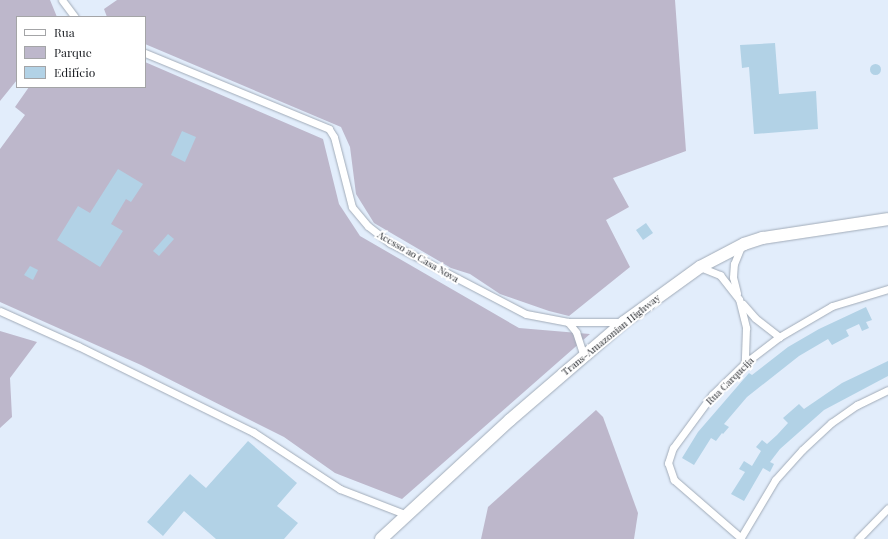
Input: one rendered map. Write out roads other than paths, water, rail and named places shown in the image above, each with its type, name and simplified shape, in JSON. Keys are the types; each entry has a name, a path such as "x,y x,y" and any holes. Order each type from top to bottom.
{"highway":[{"name":"Trans-Amazonian Highway","path":"381,539 510,420 624,322 700,267 744,244 784,234 888,219"}],"street":[{"path":"62,0 74,16"},
{"name":"Acesso ao Casa Nova","path":"146,53 328,129 334,137 352,207 378,235 513,309 537,318 568,322 624,322"},
{"path":"744,244 734,264 733,277 745,324 745,363"},
{"path":"700,267 720,275 755,318 779,337"},
{"name":"Rua Carqueija","path":"740,538 674,480 668,463 673,448 712,395 745,363 779,337 832,306 888,289"},
{"path":"0,311 78,346 253,432 340,489 407,516"},
{"path":"568,322 576,332 584,357"},
{"path":"740,538 775,480 802,450 830,423 857,405 888,390"},
{"path":"858,539 888,508"}]}
